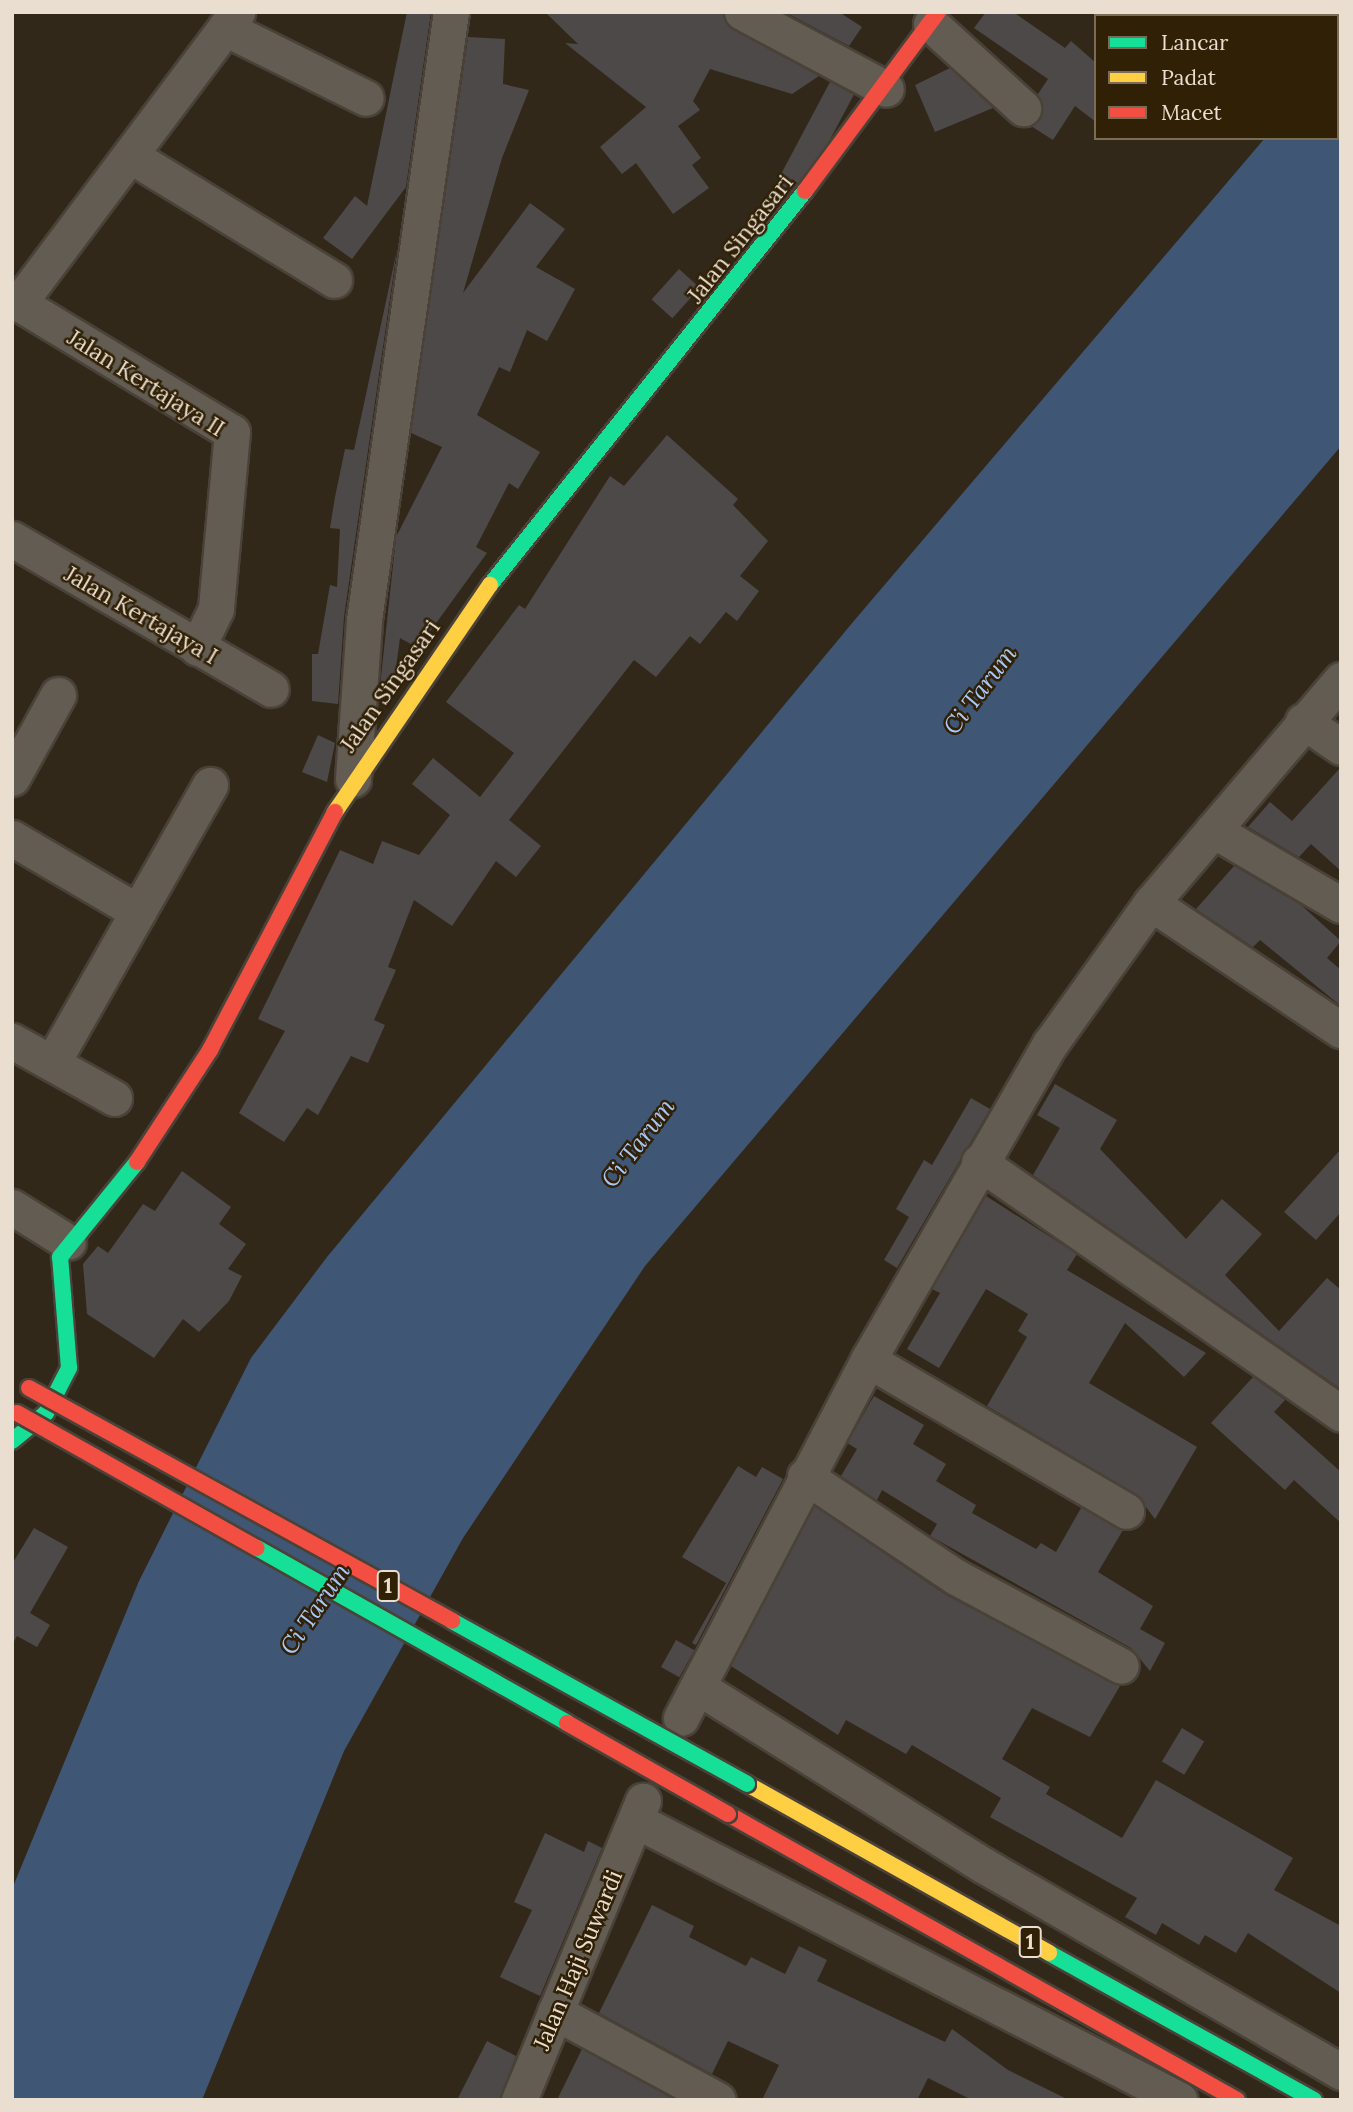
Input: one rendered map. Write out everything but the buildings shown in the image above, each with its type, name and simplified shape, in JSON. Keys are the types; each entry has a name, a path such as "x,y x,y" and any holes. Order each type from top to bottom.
{"main road":[{"name":"Jalan Singasari","path":"12,1441 46,1413 69,1368 72,1342 57,1274 68,1242 120,1188 210,1050 353,779 484,593 886,89 935,18"},
{"name":"1","path":"20,1387 747,1784 1314,2100"},
{"name":"1","path":"15,1410 1237,2100"}],"street":[{"path":"353,779 365,620 451,12"},
{"path":"742,12 886,89"},
{"path":"935,18 1023,108"},
{"path":"15,302 131,156 231,20 366,98"},
{"path":"131,156 334,280"},
{"name":"Jalan Kertajaya II","path":"15,302 232,432 216,609 197,648"},
{"name":"Jalan Kertajaya I","path":"12,540 271,689"},
{"path":"681,1718 805,1476 868,1360 979,1162 1050,1044 1151,902 1303,720 1341,680"},
{"path":"12,778 58,695"},
{"path":"1303,720 1341,747"},
{"path":"52,1063 210,785"},
{"path":"1213,830 1341,905"},
{"path":"12,838 138,912"},
{"path":"1151,902 1341,1030"},
{"path":"12,1041 114,1098"},
{"path":"979,1162 1341,1414"},
{"path":"12,1207 68,1242"},
{"path":"868,1360 1126,1511"},
{"path":"805,1476 956,1577 1121,1666"},
{"path":"698,1687 983,1865 1341,2073"},
{"name":"Jalan Haji Suwardi","path":"519,2100 640,1811 1180,2100"},
{"path":"555,2012 718,2100"}],"water":[{"name":"Ci Tarum","path":"1341,49 1341,446 645,1266 463,1538 344,1751 202,2100 12,2100 12,1889 139,1581 251,1358 327,1257 853,622 1263,140 1339,140"}],"traffic: fast":[{"path":"490,585 805,191"},
{"path":"12,1441 46,1413 69,1368 60,1257 137,1162"},
{"path":"257,1548 567,1723"},
{"path":"452,1621 747,1784"},
{"path":"1049,1953 1314,2100"}],"traffic: slow":[{"path":"335,812 490,585"},
{"path":"747,1784 1049,1953"}],"traffic: jam":[{"path":"805,191 938,12"},
{"path":"137,1162 210,1050 335,812"},
{"path":"29,1388 452,1621"},
{"path":"17,1413 257,1548"},
{"path":"567,1723 728,1814"},
{"path":"728,1814 1237,2100"}]}
